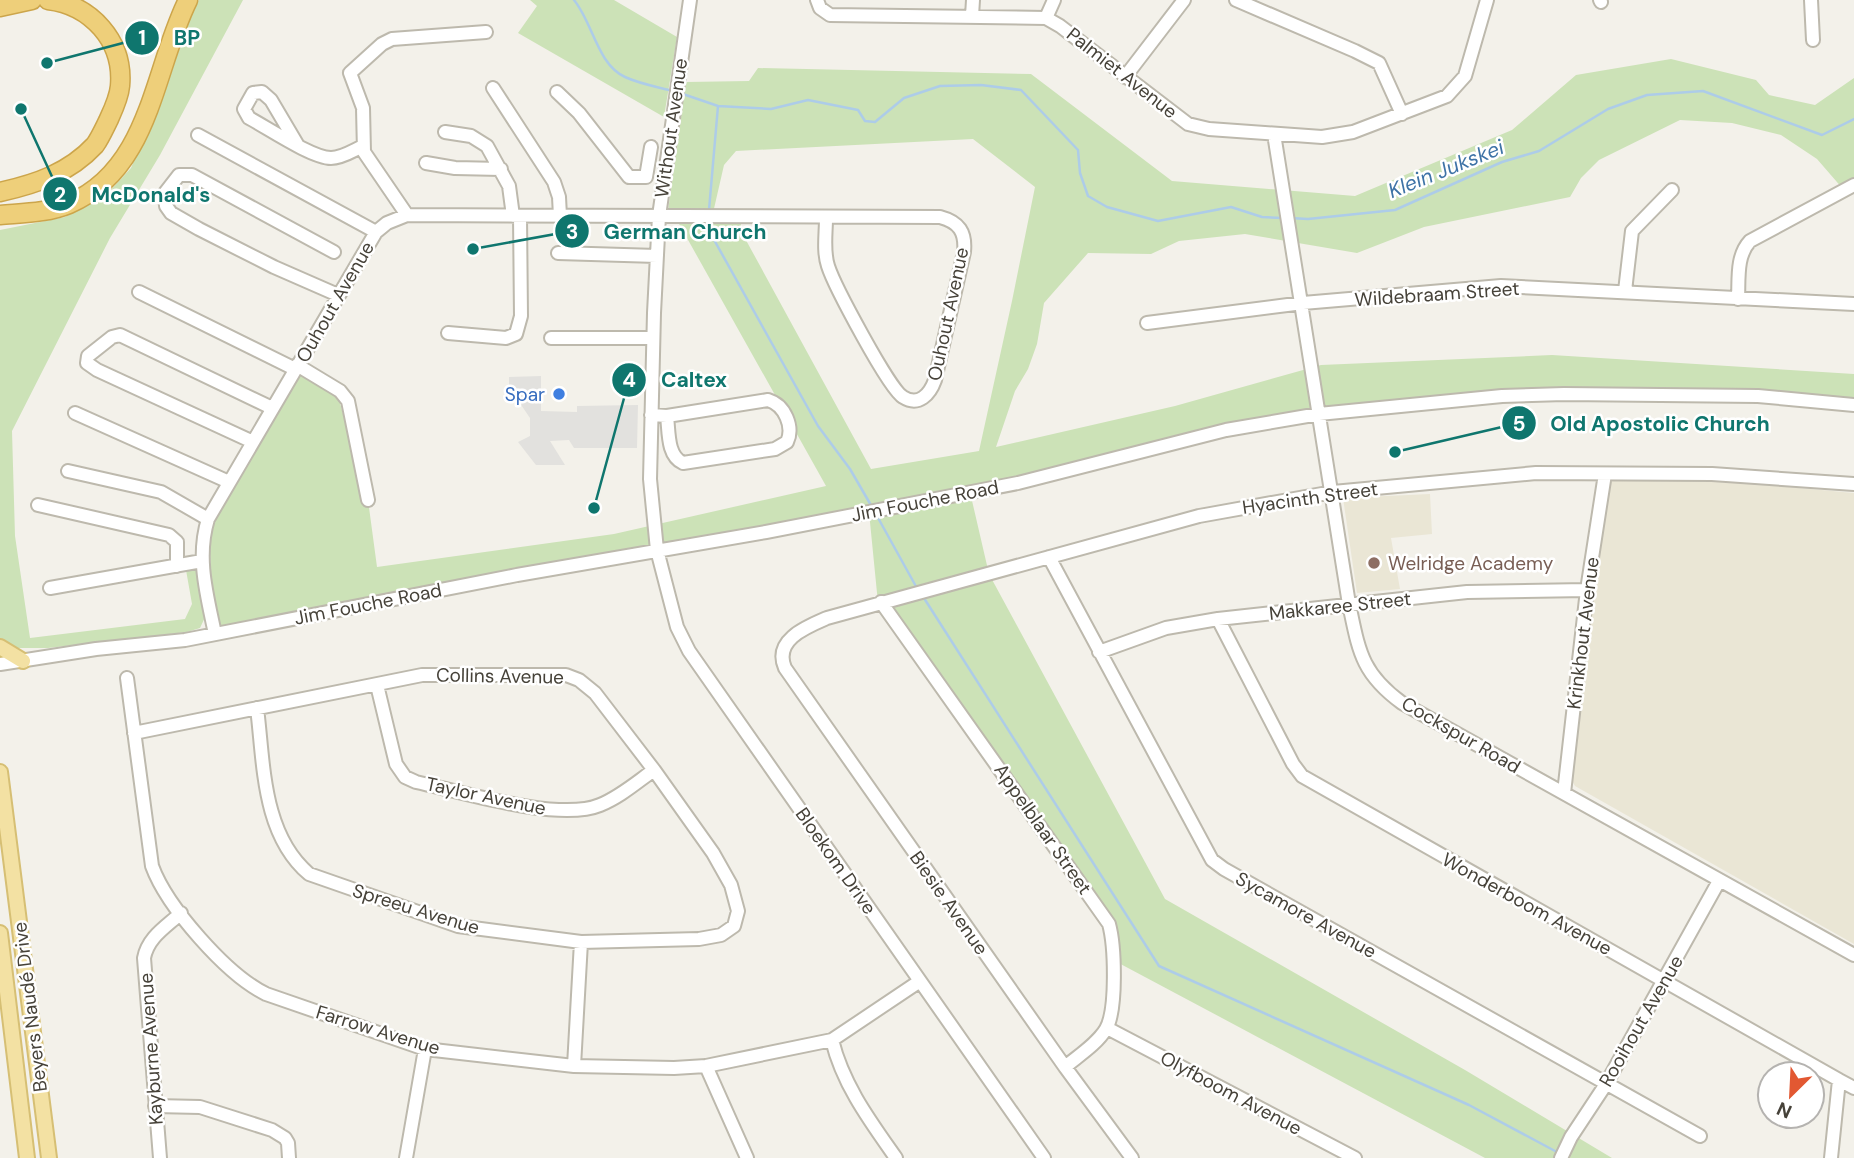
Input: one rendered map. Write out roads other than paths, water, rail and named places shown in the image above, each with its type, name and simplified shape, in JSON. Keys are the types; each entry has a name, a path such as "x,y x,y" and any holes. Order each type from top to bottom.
{"highway":[{"path":"0,7 32,0"},
{"path":"0,192 46,180 69,167 87,152 97,142 120,88 117,54 103,29 92,16 78,8 48,0"},
{"path":"4,216 67,205 101,186 114,173 143,125 170,42 188,0"}],"main road":[{"path":"0,647 23,661"},
{"name":"Beyers Naudé Drive","path":"0,772 49,1158"},
{"name":"Beyers Naudé Drive","path":"0,933 27,1158"}],"street":[{"name":"Without Avenue","path":"657,550 650,479 659,216 689,0"},
{"name":"Palmiet Avenue","path":"817,0 820,8 830,15 1046,18 1188,124 1209,129 1322,137 1337,135 1402,114 1447,96 1461,83 1477,41 1487,0"},
{"path":"972,16 973,0"},
{"path":"1046,18 1054,0"},
{"path":"1125,77 1184,0"},
{"path":"1236,0 1379,63 1402,114"},
{"path":"1811,0 1813,40"},
{"path":"407,215 367,156 363,146 362,99 350,73 382,44 402,38 486,32"},
{"path":"493,88 554,182 559,197 560,216"},
{"path":"297,144 271,100 262,92 253,93 244,109 246,115 297,144 320,155 334,158 363,146"},
{"path":"557,92 579,113 629,177 664,177"},
{"path":"445,132 483,141 501,169 512,195 517,216 521,316 516,334 506,338 448,333"},
{"name":"Cockspur Road","path":"1274,134 1349,604 1361,658 1369,672 1391,695 1445,728 1854,955"},
{"path":"198,135 376,232"},
{"path":"646,177 651,147"},
{"path":"426,163 455,168 501,169"},
{"path":"334,252 192,175 179,175 165,193 166,206 184,220 274,267 338,295"},
{"path":"1738,299 1740,259 1744,248 1750,242 1854,185"},
{"path":"1625,291 1632,231 1672,190"},
{"name":"Ouhout Avenue","path":"215,634 202,561 203,538 208,519 376,232 387,223 407,215 940,217 956,223 961,228 964,235 964,252 935,380 930,393 920,400 908,400 897,392 828,269 825,218"},
{"path":"558,253 657,256"},
{"name":"Wildebraam Street","path":"1147,323 1303,303 1501,286 1854,304"},
{"path":"139,292 340,391 348,401 368,500"},
{"path":"253,442 97,370 88,363 88,356 112,337 123,336 272,408"},
{"path":"551,338 653,338"},
{"name":"Jim Fouche Road","path":"0,664 215,634 875,511 1018,483 1226,430 1319,414 1502,396 1564,394 1758,396 1854,405"},
{"path":"651,415 667,416 768,400 778,404 791,432 787,442 775,449 684,463 675,457 672,451 667,416"},
{"path":"75,413 229,482"},
{"path":"68,471 161,492 208,519"},
{"name":"Krinkhout Avenue","path":"1564,793 1587,590 1605,474"},
{"name":"Hyacinth Street","path":"787,642 801,630 827,618 919,591 1199,516 1332,492 1513,475 1750,475 1854,484"},
{"path":"38,505 169,535 177,542 177,566"},
{"name":"Bloekom Drive","path":"657,550 677,627 685,644 1044,1158"},
{"name":"Sycamore Avenue","path":"1049,558 1212,860 1700,1136"},
{"path":"50,588 202,561"},
{"name":"Makkaree Street","path":"1099,652 1152,632 1218,620 1467,592 1587,590"},
{"name":"Appelblaar Street","path":"881,602 1106,919 1114,953 1111,1010 1107,1028"},
{"name":"Wonderboom Avenue","path":"1218,620 1293,764 1302,776 1854,1088"},
{"name":"Biesie Avenue","path":"787,642 782,655 785,668 1132,1158"},
{"name":"Collins Avenue","path":"134,733 439,674 566,675 579,680 595,693 654,770 724,870 736,903 737,919"},
{"name":"Farrow Avenue","path":"127,678 152,866 161,887 228,967 253,988 285,1001 425,1049 574,1066 706,1066 832,1040 920,981"},
{"name":"Taylor Avenue","path":"377,685 396,764 405,777 416,782 545,810 575,811 612,799 654,770"},
{"name":"Spreeu Avenue","path":"257,708 274,822 293,858 309,874 458,926 581,942 699,939 729,931 737,919"},
{"name":"Rooihout Avenue","path":"1561,1158 1571,1137 1606,1084 1719,881"},
{"name":"Kayburne Avenue","path":"160,1158 144,958 146,946 151,939 181,913"},
{"path":"574,1066 581,942"},
{"path":"1065,1067 1107,1028"},
{"name":"Olyfboom Avenue","path":"1107,1028 1354,1158"},
{"path":"832,1040 837,1061 855,1097 896,1158"},
{"path":"406,1158 425,1049"},
{"path":"706,1066 747,1158"},
{"path":"1831,1158 1839,1080"},
{"path":"155,1106 200,1107 272,1130 285,1138 289,1158"}],"waterway":[{"name":"Klein Jukskei","path":"574,0 602,53 616,71 637,82 673,91"},
{"name":"Klein Jukskei","path":"680,93 718,106 771,109 808,100 858,110 865,121 875,122 904,98 940,86 981,85 1021,90 1078,150 1080,173 1088,196 1107,207 1158,221 1231,207 1262,217 1283,218"},
{"name":"Klein Jukskei","path":"1290,218 1308,219 1395,210 1502,162 1539,151 1608,109 1647,95 1703,91 1822,135 1854,119"},
{"path":"709,210 718,106"},
{"path":"708,224 708,229 818,426 850,469 872,507"},
{"path":"877,516 918,590"},
{"path":"922,595 1159,966 1469,1105 1555,1151"}],"place":[{"name":"BP","path":"47,63"},
{"name":"McDonald's","path":"21,109"},
{"name":"German Church","path":"473,249"},
{"name":"Spar","path":"559,394"},
{"name":"Old Apostolic Church","path":"1395,452"},
{"name":"Caltex","path":"594,508"},
{"name":"Welridge Academy","path":"1374,563"}]}
